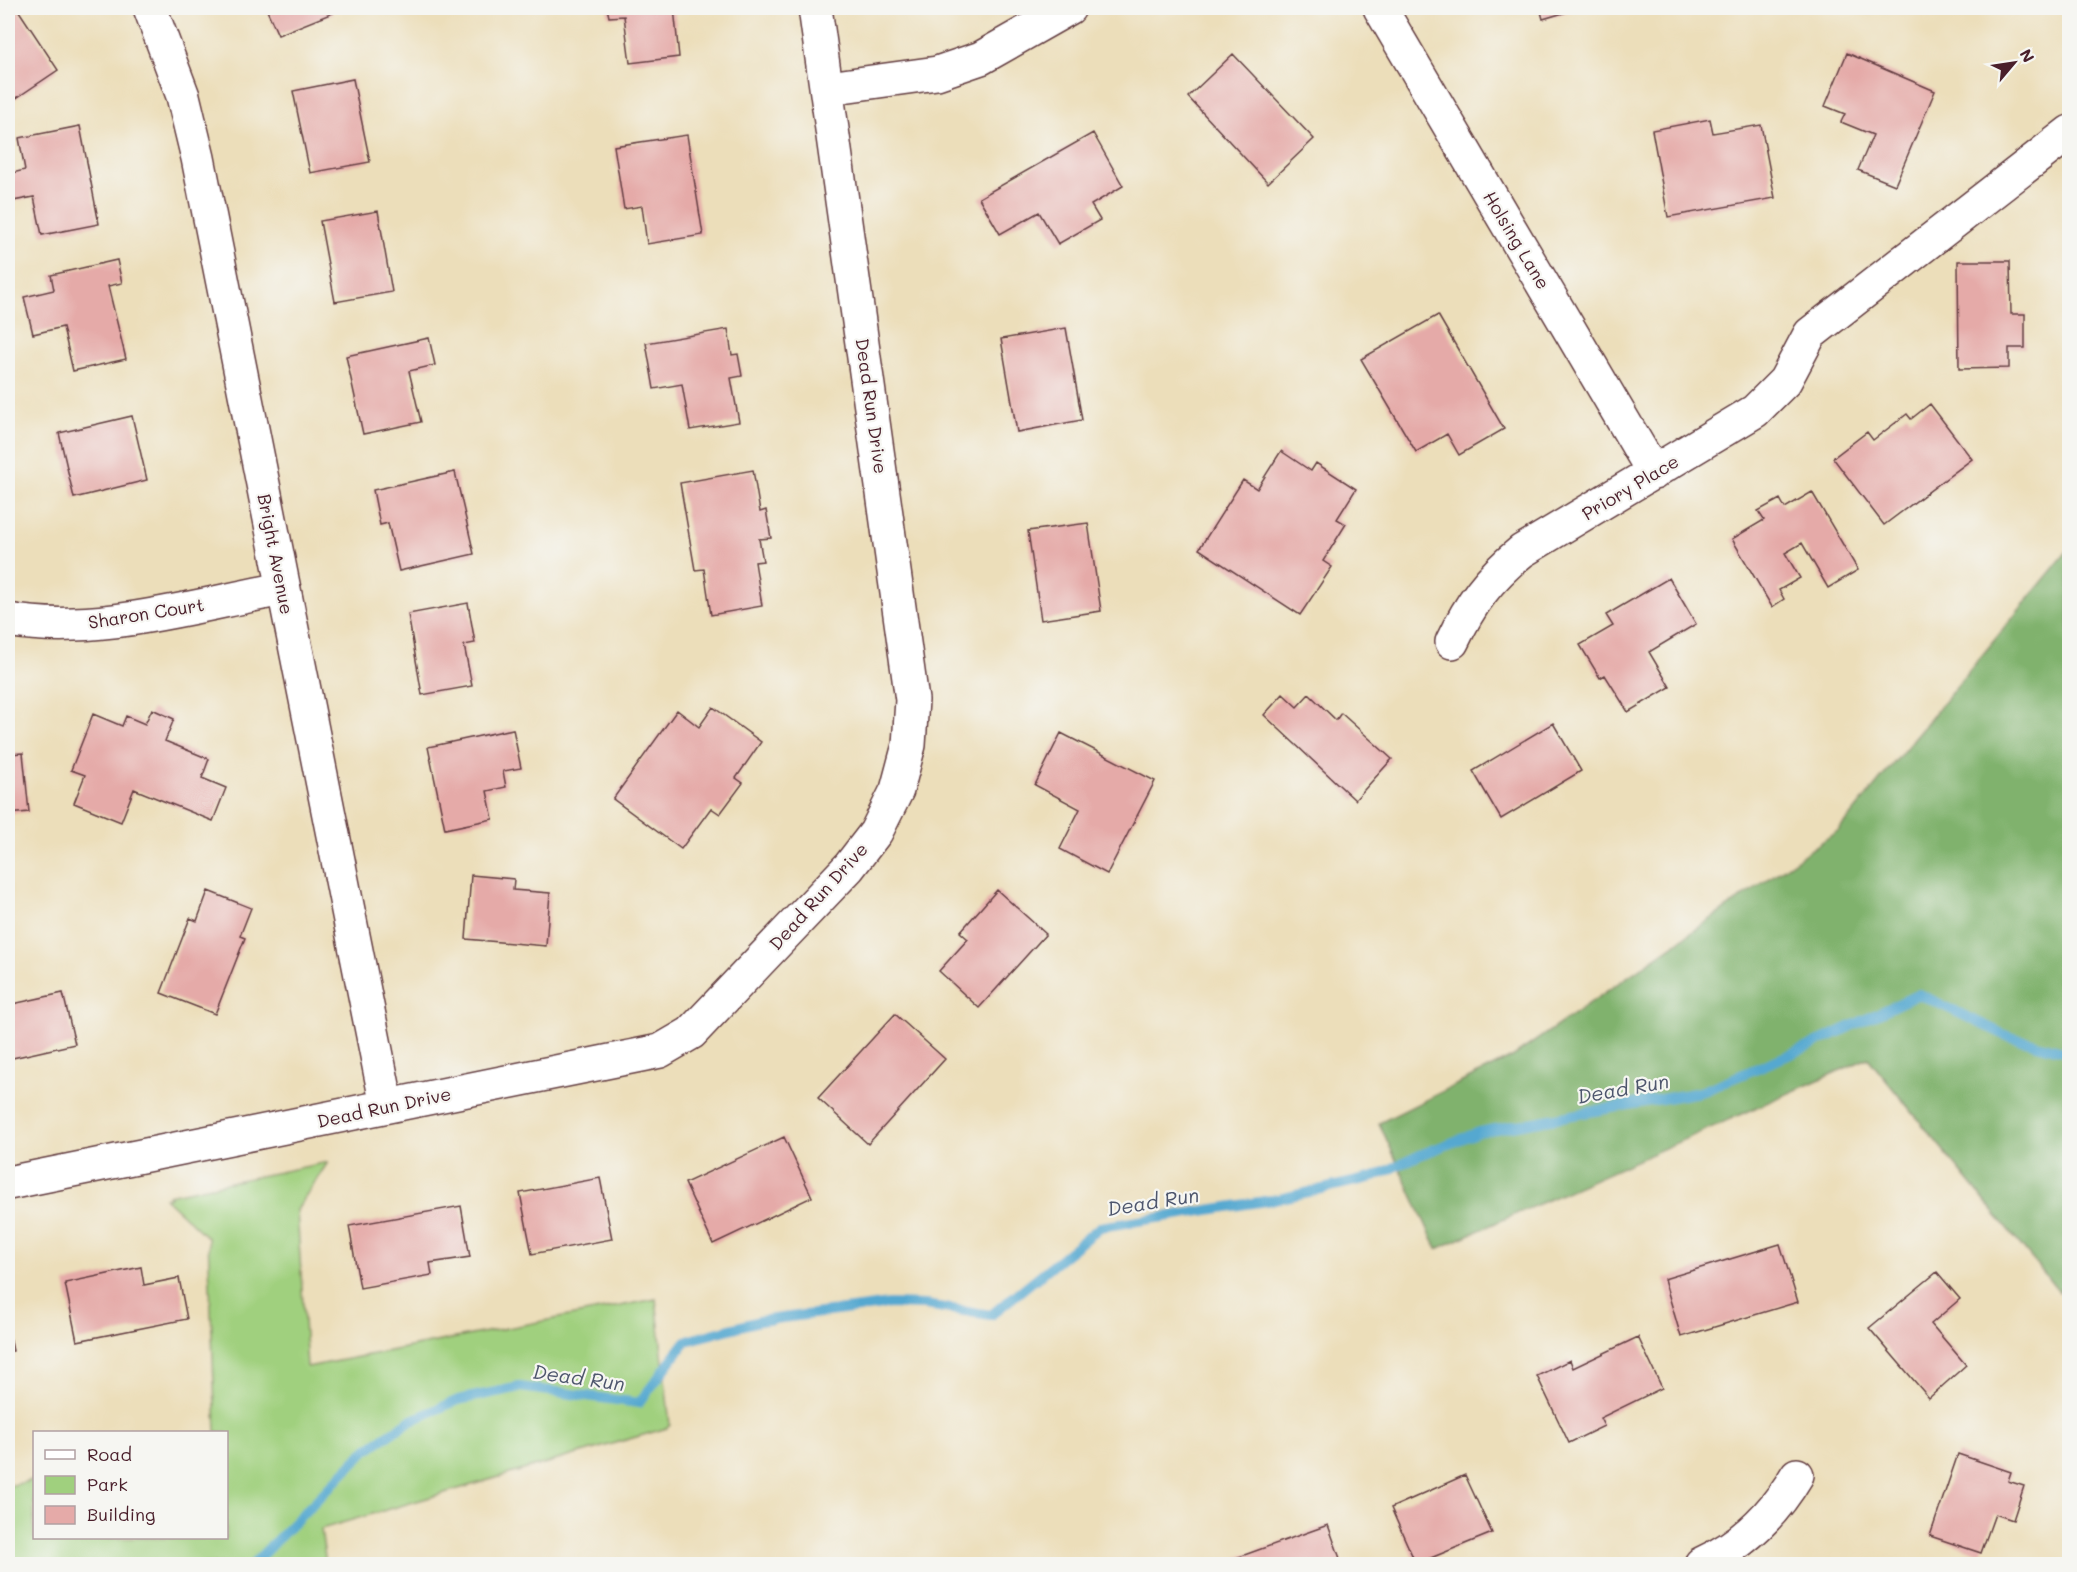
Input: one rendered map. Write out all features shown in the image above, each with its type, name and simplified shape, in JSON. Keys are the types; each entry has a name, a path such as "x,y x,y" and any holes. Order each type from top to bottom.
{"street":[{"name":"Bright Avenue","path":"150,8 183,96 198,158 387,1106"},
{"name":"Dead Run Drive","path":"8,1183 660,1051 691,1033 849,867 876,832 897,790 909,745 912,700 815,8"},
{"path":"828,88 938,73 981,58 1069,8"},
{"name":"Holsing Lane","path":"1380,8 1654,472"},
{"name":"Priory Place","path":"1452,642 1471,604 1496,573 1522,551 1755,411 1785,381 1810,334 2070,132"},
{"name":"Sharon Court","path":"8,620 61,625 111,621 283,589"},
{"path":"1701,1564 1722,1555 1756,1529 1785,1496 1797,1475"}],"green space":[{"path":"2069,549 2070,1279 2059,1292 1868,1058 1437,1249 1379,1123 1512,1057 1839,830"},
{"path":"328,1162 297,1210 307,1367 656,1299 670,1425 667,1428 321,1529 326,1564 8,1564 8,1486 33,1480 33,1539 228,1539 228,1431 216,1431 208,1238 165,1198 170,1197 168,1195"}],"building":[{"path":"8,8 17,8 58,70 15,99 8,87"},
{"path":"266,8 330,8 333,13 278,35"},
{"path":"607,8 674,8 679,57 630,63 624,16 609,17"},
{"path":"1540,8 1580,8 1543,19"},
{"path":"1847,53 1935,91 1895,185 1858,170 1873,135 1841,122 1845,114 1825,106"},
{"path":"1233,54 1314,139 1268,183 1188,97"},
{"path":"353,79 370,162 310,173 293,91"},
{"path":"1710,119 1713,133 1761,125 1775,198 1668,217 1652,130"},
{"path":"80,126 99,224 42,235 34,197 8,202 8,174 25,170 19,138"},
{"path":"1093,133 1123,186 1091,205 1100,220 1058,244 1039,212 1000,234 979,198"},
{"path":"687,135 703,235 647,244 642,206 624,209 614,146"},
{"path":"378,211 392,292 335,302 320,221"},
{"path":"117,260 122,283 108,286 126,359 73,371 63,327 33,334 24,297 54,290 51,275"},
{"path":"1958,261 2010,261 2011,314 2025,314 2025,348 2009,348 2009,368 1959,369"},
{"path":"1438,315 1504,429 1459,455 1447,434 1416,452 1361,359"},
{"path":"1066,328 1082,420 1017,432 1001,339"},
{"path":"728,329 732,355 738,354 742,376 731,378 739,422 690,430 682,384 654,389 646,343"},
{"path":"429,338 435,365 409,371 421,422 363,434 346,356"},
{"path":"1930,404 1972,459 1884,525 1833,458 1867,432 1873,440 1907,414 1911,419"},
{"path":"132,416 147,480 74,498 59,433"},
{"path":"1281,451 1311,471 1316,463 1356,489 1337,519 1346,524 1323,561 1332,567 1300,615 1199,549 1243,480 1257,489"},
{"path":"753,470 760,512 766,510 771,538 759,539 763,561 755,562 762,606 711,615 704,569 695,570 680,483"},
{"path":"455,472 474,554 399,571 388,523 380,525 373,490"},
{"path":"1812,492 1858,570 1828,588 1802,543 1785,553 1800,578 1779,590 1784,599 1772,607 1732,539 1764,520 1758,511 1780,499 1785,508"},
{"path":"1088,523 1101,611 1041,620 1028,531"},
{"path":"1669,578 1696,624 1649,652 1670,687 1628,712 1605,675 1600,678 1580,645 1613,626 1606,615"},
{"path":"468,603 475,643 464,645 472,686 422,695 408,614"},
{"path":"1283,694 1297,707 1309,694 1336,720 1341,713 1392,759 1355,800 1264,715"},
{"path":"713,707 761,742 736,778 743,783 720,814 711,808 681,849 613,799 677,710 699,727"},
{"path":"152,709 174,719 165,741 209,759 202,778 226,788 213,821 134,789 121,822 74,803 85,775 71,770 93,714 122,726 126,716 145,724"},
{"path":"1553,723 1581,771 1501,819 1473,771"},
{"path":"513,729 521,768 503,771 506,787 487,791 493,819 445,829 428,747"},
{"path":"1061,733 1155,781 1107,874 1060,849 1080,809 1035,785"},
{"path":"23,753 29,812 8,814 8,754"},
{"path":"471,875 514,879 513,890 550,893 546,946 466,939"},
{"path":"997,890 1046,934 979,1008 939,971 968,939 960,932"},
{"path":"208,891 251,908 240,936 245,938 215,1014 161,993 190,918 197,921"},
{"path":"63,993 75,1044 8,1059 8,1005"},
{"path":"895,1014 945,1059 868,1144 818,1098"},
{"path":"784,1137 812,1197 713,1244 685,1183"},
{"path":"600,1178 612,1239 532,1254 520,1193"},
{"path":"461,1206 470,1257 430,1263 432,1275 360,1288 349,1226"},
{"path":"1780,1244 1798,1302 1681,1337 1664,1279"},
{"path":"141,1267 144,1285 179,1278 187,1319 77,1341 65,1283"},
{"path":"1937,1272 1960,1299 1931,1324 1966,1365 1929,1398 1869,1328"},
{"path":"8,1327 13,1351 8,1352"},
{"path":"1638,1337 1662,1388 1600,1418 1604,1426 1569,1443 1537,1376 1570,1360 1573,1368"},
{"path":"1958,1454 2011,1472 2008,1481 2024,1486 2013,1520 1995,1514 1981,1553 1930,1536"},
{"path":"1465,1475 1492,1533 1416,1564 1391,1508"},
{"path":"1328,1525 1342,1564 1238,1564 1236,1558"}],"waterway":[{"name":"Dead Run","path":"253,1564 366,1450 410,1421 458,1400 520,1387 639,1403 686,1341 759,1321 890,1304 925,1305 991,1315 1100,1227 1278,1199 1374,1177 1420,1155 1479,1132 1700,1092 1803,1049 1919,994 2007,1036 2070,1053"}]}
